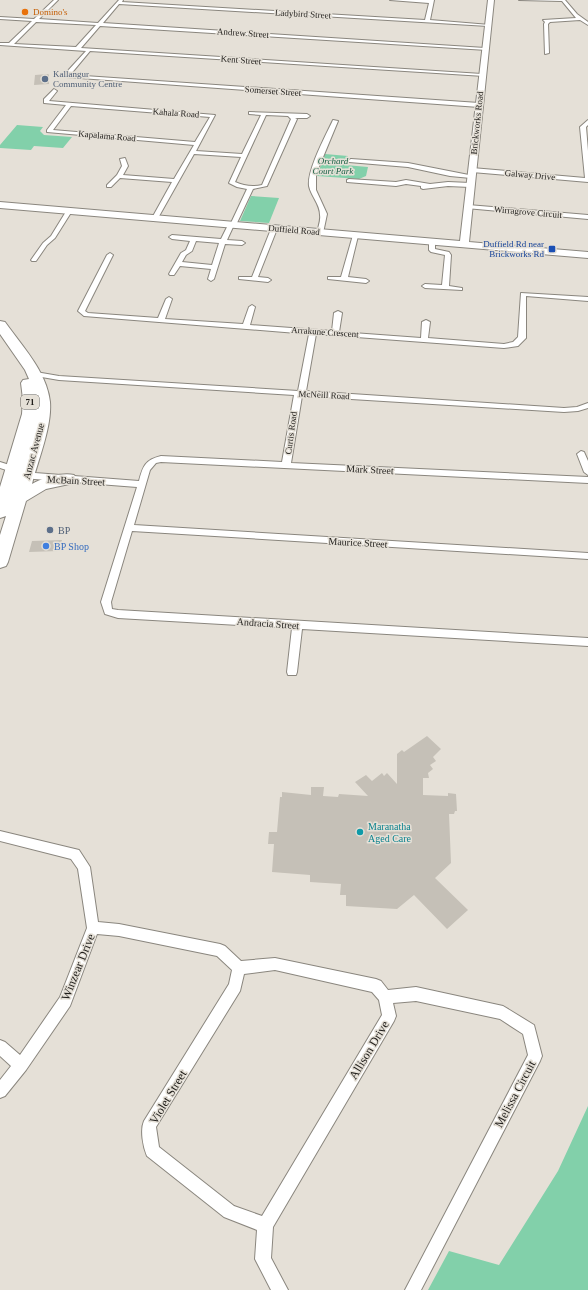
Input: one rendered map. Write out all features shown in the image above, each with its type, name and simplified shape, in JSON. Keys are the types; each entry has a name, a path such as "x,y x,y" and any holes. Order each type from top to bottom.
{"highway":[{"name":"Anzac Avenue","path":"0,325 33,373 40,388 42,412 13,470 20,498 0,562"},
{"name":"Anzac Avenue","path":"0,341 22,372 30,393 29,414 0,513"},
{"path":"20,498 41,485 69,479"}],"street":[{"path":"10,45 56,0"},
{"path":"172,6 176,0"},
{"path":"392,0 432,1 427,22"},
{"name":"Brickworks Road","path":"464,245 490,0"},
{"path":"521,0 563,0 579,19 588,24"},
{"path":"77,49 119,2"},
{"name":"Ladybird Street","path":"119,2 488,25"},
{"name":"Andrew Street","path":"0,18 485,49"},
{"path":"547,53 547,21 579,19"},
{"name":"Kent Street","path":"0,44 482,75"},
{"name":"Somerset Street","path":"89,50 66,76 479,105"},
{"name":"Kahala Road","path":"54,90 46,102 213,116 155,218"},
{"name":"Kapalama Road","path":"69,105 49,131 198,144"},
{"path":"251,113 307,116"},
{"path":"264,114 232,181 236,185 250,188 259,187 265,184 294,119 293,116"},
{"path":"320,233 323,212 313,190 312,179 322,150 330,136 335,121"},
{"path":"588,122 583,127 588,180"},
{"path":"193,152 244,156"},
{"path":"122,177 125,166 123,159"},
{"name":"Galway Drive","path":"351,161 408,165 450,174 471,173 588,180"},
{"path":"109,186 122,177 176,181"},
{"path":"349,181 396,184 402,186 444,184 470,186"},
{"path":"211,279 223,241 250,188"},
{"name":"Duffield Road","path":"0,205 588,255"},
{"name":"Wirragrove Circuit","path":"468,207 588,217"},
{"path":"34,260 45,244 53,237 69,211"},
{"path":"254,279 274,228"},
{"path":"344,279 355,236"},
{"path":"172,237 242,243"},
{"path":"172,274 182,254 189,251 194,239"},
{"path":"432,242 431,249 433,252 447,253"},
{"path":"445,288 448,244"},
{"name":"Arrakune Crescent","path":"110,255 81,311 86,315 504,346 515,344 522,338 524,294 588,299"},
{"path":"178,264 215,267"},
{"path":"241,278 268,280"},
{"path":"330,278 366,281"},
{"path":"425,286 460,289"},
{"path":"161,320 169,299"},
{"path":"246,326 252,307"},
{"path":"335,333 338,313"},
{"path":"424,340 426,322"},
{"name":"Curtis Road","path":"286,465 297,396 302,391 313,332"},
{"name":"McNeill Road","path":"33,373 59,378 564,410 578,409 588,405"},
{"path":"40,388 52,380 59,378"},
{"path":"581,454 588,472"},
{"name":"Mark Street","path":"153,461 169,458 588,480"},
{"name":"Andracia Street","path":"153,461 146,469 133,518 125,537 106,602 108,611 118,614 588,642"},
{"name":"McBain Street","path":"13,470 49,478 141,484"},
{"name":"Maurice Street","path":"129,528 588,556"},
{"path":"292,672 297,625"},
{"name":"Winzear Drive","path":"0,836 75,854 84,868 93,928 65,1001 21,1065 0,1091"},
{"path":"93,928 119,930 220,950 239,968 275,964 376,986 385,998"},
{"name":"Violet Street","path":"239,968 235,986 149,1126 152,1151 229,1212 265,1225"},
{"name":"Melissa Circuit","path":"385,998 416,994 503,1013 529,1030 535,1056 413,1290"},
{"name":"Allison Drive","path":"280,1290 263,1258 265,1225 389,1016 385,998"},
{"path":"0,1047 21,1065"}],"green space":[{"path":"17,125 43,127 40,131 44,135 72,137 63,148 34,146 31,150 0,148 0,145"},
{"name":"Orchard Court Park","path":"325,154 348,156 345,165 368,167 366,176 359,179 317,176"},
{"path":"251,196 279,198 269,223 240,221"},
{"path":"588,1106 588,1290 428,1290 449,1251 499,1265 558,1171"}],"building":[{"path":"48,74 49,84 34,85 35,75"},
{"name":"BP Shop","path":"62,540 59,551 29,552 32,541"},
{"name":"Maranatha Aged Care","path":"427,736 441,749 433,757 436,761 430,765 433,769 428,773 429,778 423,778 423,795 448,796 448,793 456,794 457,811 455,811 454,814 449,814 451,863 435,878 468,910 447,929 414,895 397,909 346,906 346,895 340,895 341,884 310,882 310,875 272,872 274,844 268,844 269,832 277,832 280,797 282,797 282,792 311,795 311,787 324,787 323,796 338,797 339,794 368,796 355,782 366,775 372,781 382,773 384,776 387,773 397,784 397,754 402,750 404,752"}],"place":[{"name":"Domino's","path":"25,12"},
{"name":"Kallangur Community Centre","path":"45,79"},
{"name":"Duffield Rd near Brickworks Rd","path":"552,249"},
{"name":"BP","path":"50,530"},
{"name":"BP Shop","path":"46,546"},
{"name":"Maranatha Aged Care","path":"360,832"}]}
